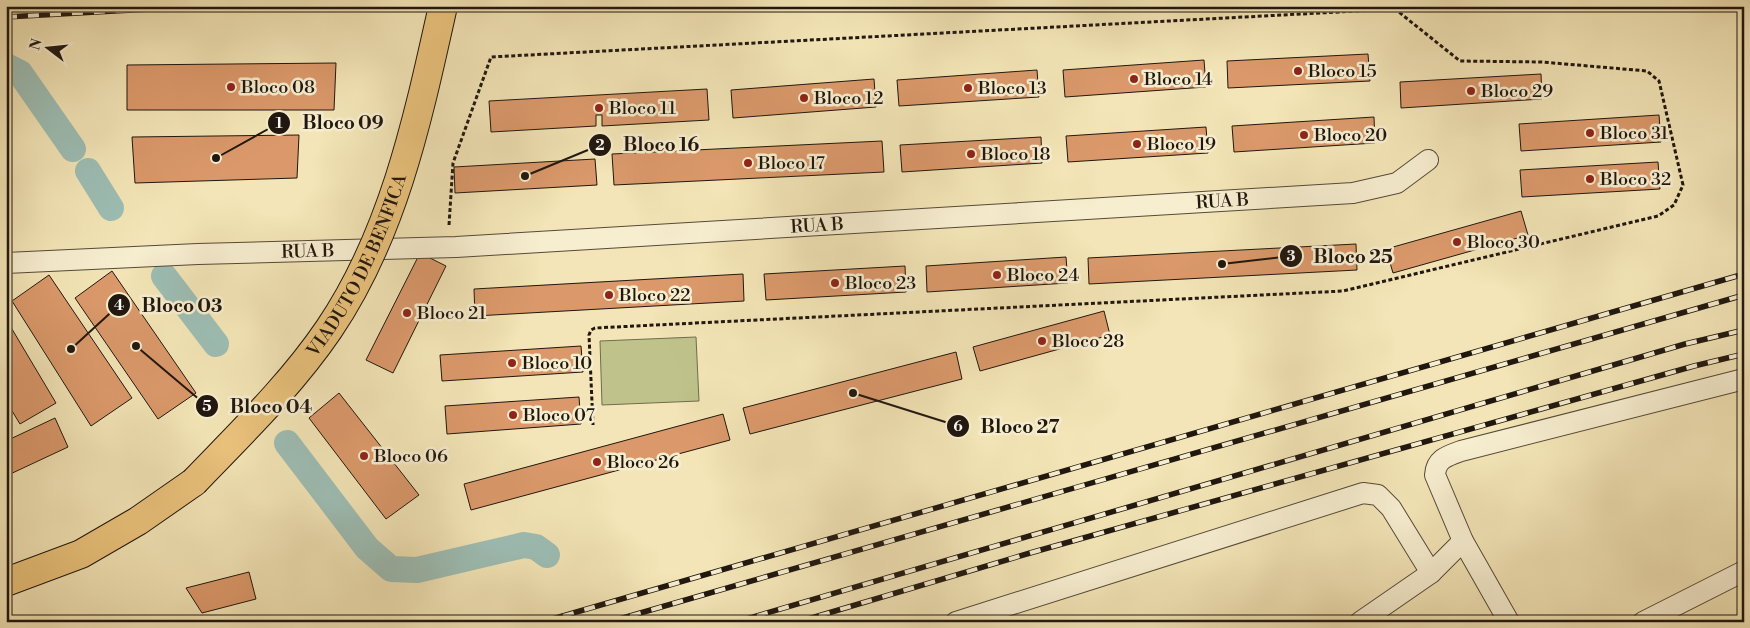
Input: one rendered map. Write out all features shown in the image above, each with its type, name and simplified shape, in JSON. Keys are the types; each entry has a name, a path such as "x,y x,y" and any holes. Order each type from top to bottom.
{"main road":[{"name":"VIADUTO DE BENFICA","path":"6,582 81,554 138,521 194,482 288,383 329,329 363,271 389,208 418,118 443,6"}],"street":[{"name":"RUA B","path":"6,262 447,247 1353,193 1397,183 1428,160"},
{"path":"1509,622 1463,542 1435,475 1435,467 1440,461 1461,451 1744,379"},
{"path":"956,622 1363,493 1378,495 1391,508 1431,573"},
{"path":"1360,622 1431,573 1463,542"},
{"path":"1643,622 1744,571"}],"path":[{"path":"447,247 453,163 491,58 1395,9 1460,62 1542,62 1647,71 1659,81 1683,185 1674,205 1658,216 1343,291 594,328 588,335 593,425"}],"green space":[{"path":"696,337 699,401 602,405 600,341"}],"building":[{"name":"Bloco 15","path":"1368,54 1370,81 1228,88 1227,61"},
{"name":"Bloco 14","path":"1204,60 1206,87 1065,97 1063,70"},
{"name":"Bloco 08","path":"336,63 334,110 127,110 127,65"},
{"name":"Bloco 13","path":"1037,70 1039,97 899,106 897,80"},
{"name":"Bloco 29","path":"1541,74 1542,99 1401,108 1400,82"},
{"name":"Bloco 12","path":"874,79 876,107 733,118 731,90"},
{"name":"Bloco 11","path":"707,89 709,120 602,126 602,115 596,115 596,126 491,132 489,101"},
{"name":"Bloco 31","path":"1659,115 1661,142 1521,151 1519,124"},
{"name":"Bloco 20","path":"1374,117 1375,143 1234,152 1232,126"},
{"name":"Bloco 19","path":"1206,127 1208,153 1068,162 1066,136"},
{"path":"299,135 297,178 135,183 132,137"},
{"name":"Bloco 18","path":"1041,137 1042,163 902,172 900,145"},
{"name":"Bloco 17","path":"882,141 884,172 614,185 612,154"},
{"path":"595,159 597,185 455,193 454,167"},
{"name":"Bloco 32","path":"1658,162 1660,189 1522,197 1520,170"},
{"name":"Bloco 30","path":"1521,211 1528,235 1393,273 1386,249"},
{"path":"1356,244 1357,270 1089,284 1088,258"},
{"name":"Bloco 21","path":"420,253 446,266 393,373 366,360"},
{"name":"Bloco 24","path":"1066,257 1068,283 927,292 926,266"},
{"name":"Bloco 23","path":"905,266 906,292 766,300 764,274"},
{"path":"112,271 196,393 158,419 75,298"},
{"name":"Bloco 22","path":"743,274 744,301 475,316 474,289"},
{"path":"49,275 132,398 91,426 12,301"},
{"name":"Bloco 28","path":"1104,311 1110,335 980,371 973,347"},
{"path":"6,319 56,403 20,424 6,401"},
{"name":"Bloco 10","path":"581,346 583,372 442,381 440,355"},
{"path":"956,352 962,379 750,434 743,408"},
{"name":"Bloco 06","path":"339,393 419,495 386,519 309,418"},
{"name":"Bloco 07","path":"579,397 581,424 447,434 445,406"},
{"name":"Bloco 26","path":"723,414 730,440 471,510 464,484"},
{"path":"55,418 68,447 6,476 6,441"},
{"path":"249,572 256,599 202,613 186,588"}],"waterway":[{"path":"6,66 20,73 73,149"},
{"path":"88,171 111,208"},
{"path":"164,276 216,344"},
{"path":"287,443 367,548 391,569 417,570 524,545 536,547 547,555"}],"railway":[{"path":"6,17 205,6"},
{"path":"542,622 1744,274"},
{"path":"609,622 1744,295"},
{"path":"736,622 1685,344 1744,330"},
{"path":"798,622 1030,553 1694,366 1744,354"}],"place":[{"name":"Bloco 15","path":"1298,71"},
{"name":"Bloco 14","path":"1134,79"},
{"name":"Bloco 08","path":"231,87"},
{"name":"Bloco 13","path":"968,88"},
{"name":"Bloco 29","path":"1471,91"},
{"name":"Bloco 12","path":"804,98"},
{"name":"Bloco 11","path":"599,108"},
{"name":"Bloco 31","path":"1590,133"},
{"name":"Bloco 20","path":"1304,135"},
{"name":"Bloco 19","path":"1137,144"},
{"name":"Bloco 18","path":"971,154"},
{"name":"Bloco 09","path":"216,158"},
{"name":"Bloco 17","path":"748,163"},
{"name":"Bloco 16","path":"525,176"},
{"name":"Bloco 32","path":"1590,179"},
{"name":"Bloco 30","path":"1457,242"},
{"name":"Bloco 25","path":"1222,264"},
{"name":"Bloco 24","path":"997,275"},
{"name":"Bloco 23","path":"835,283"},
{"name":"Bloco 22","path":"609,295"},
{"name":"Bloco 21","path":"407,313"},
{"name":"Bloco 28","path":"1042,341"},
{"name":"Bloco 04","path":"136,346"},
{"name":"Bloco 03","path":"71,349"},
{"name":"Bloco 10","path":"512,363"},
{"name":"Bloco 27","path":"853,393"},
{"name":"Bloco 07","path":"513,415"},
{"name":"Bloco 06","path":"364,456"},
{"name":"Bloco 26","path":"597,462"}]}
